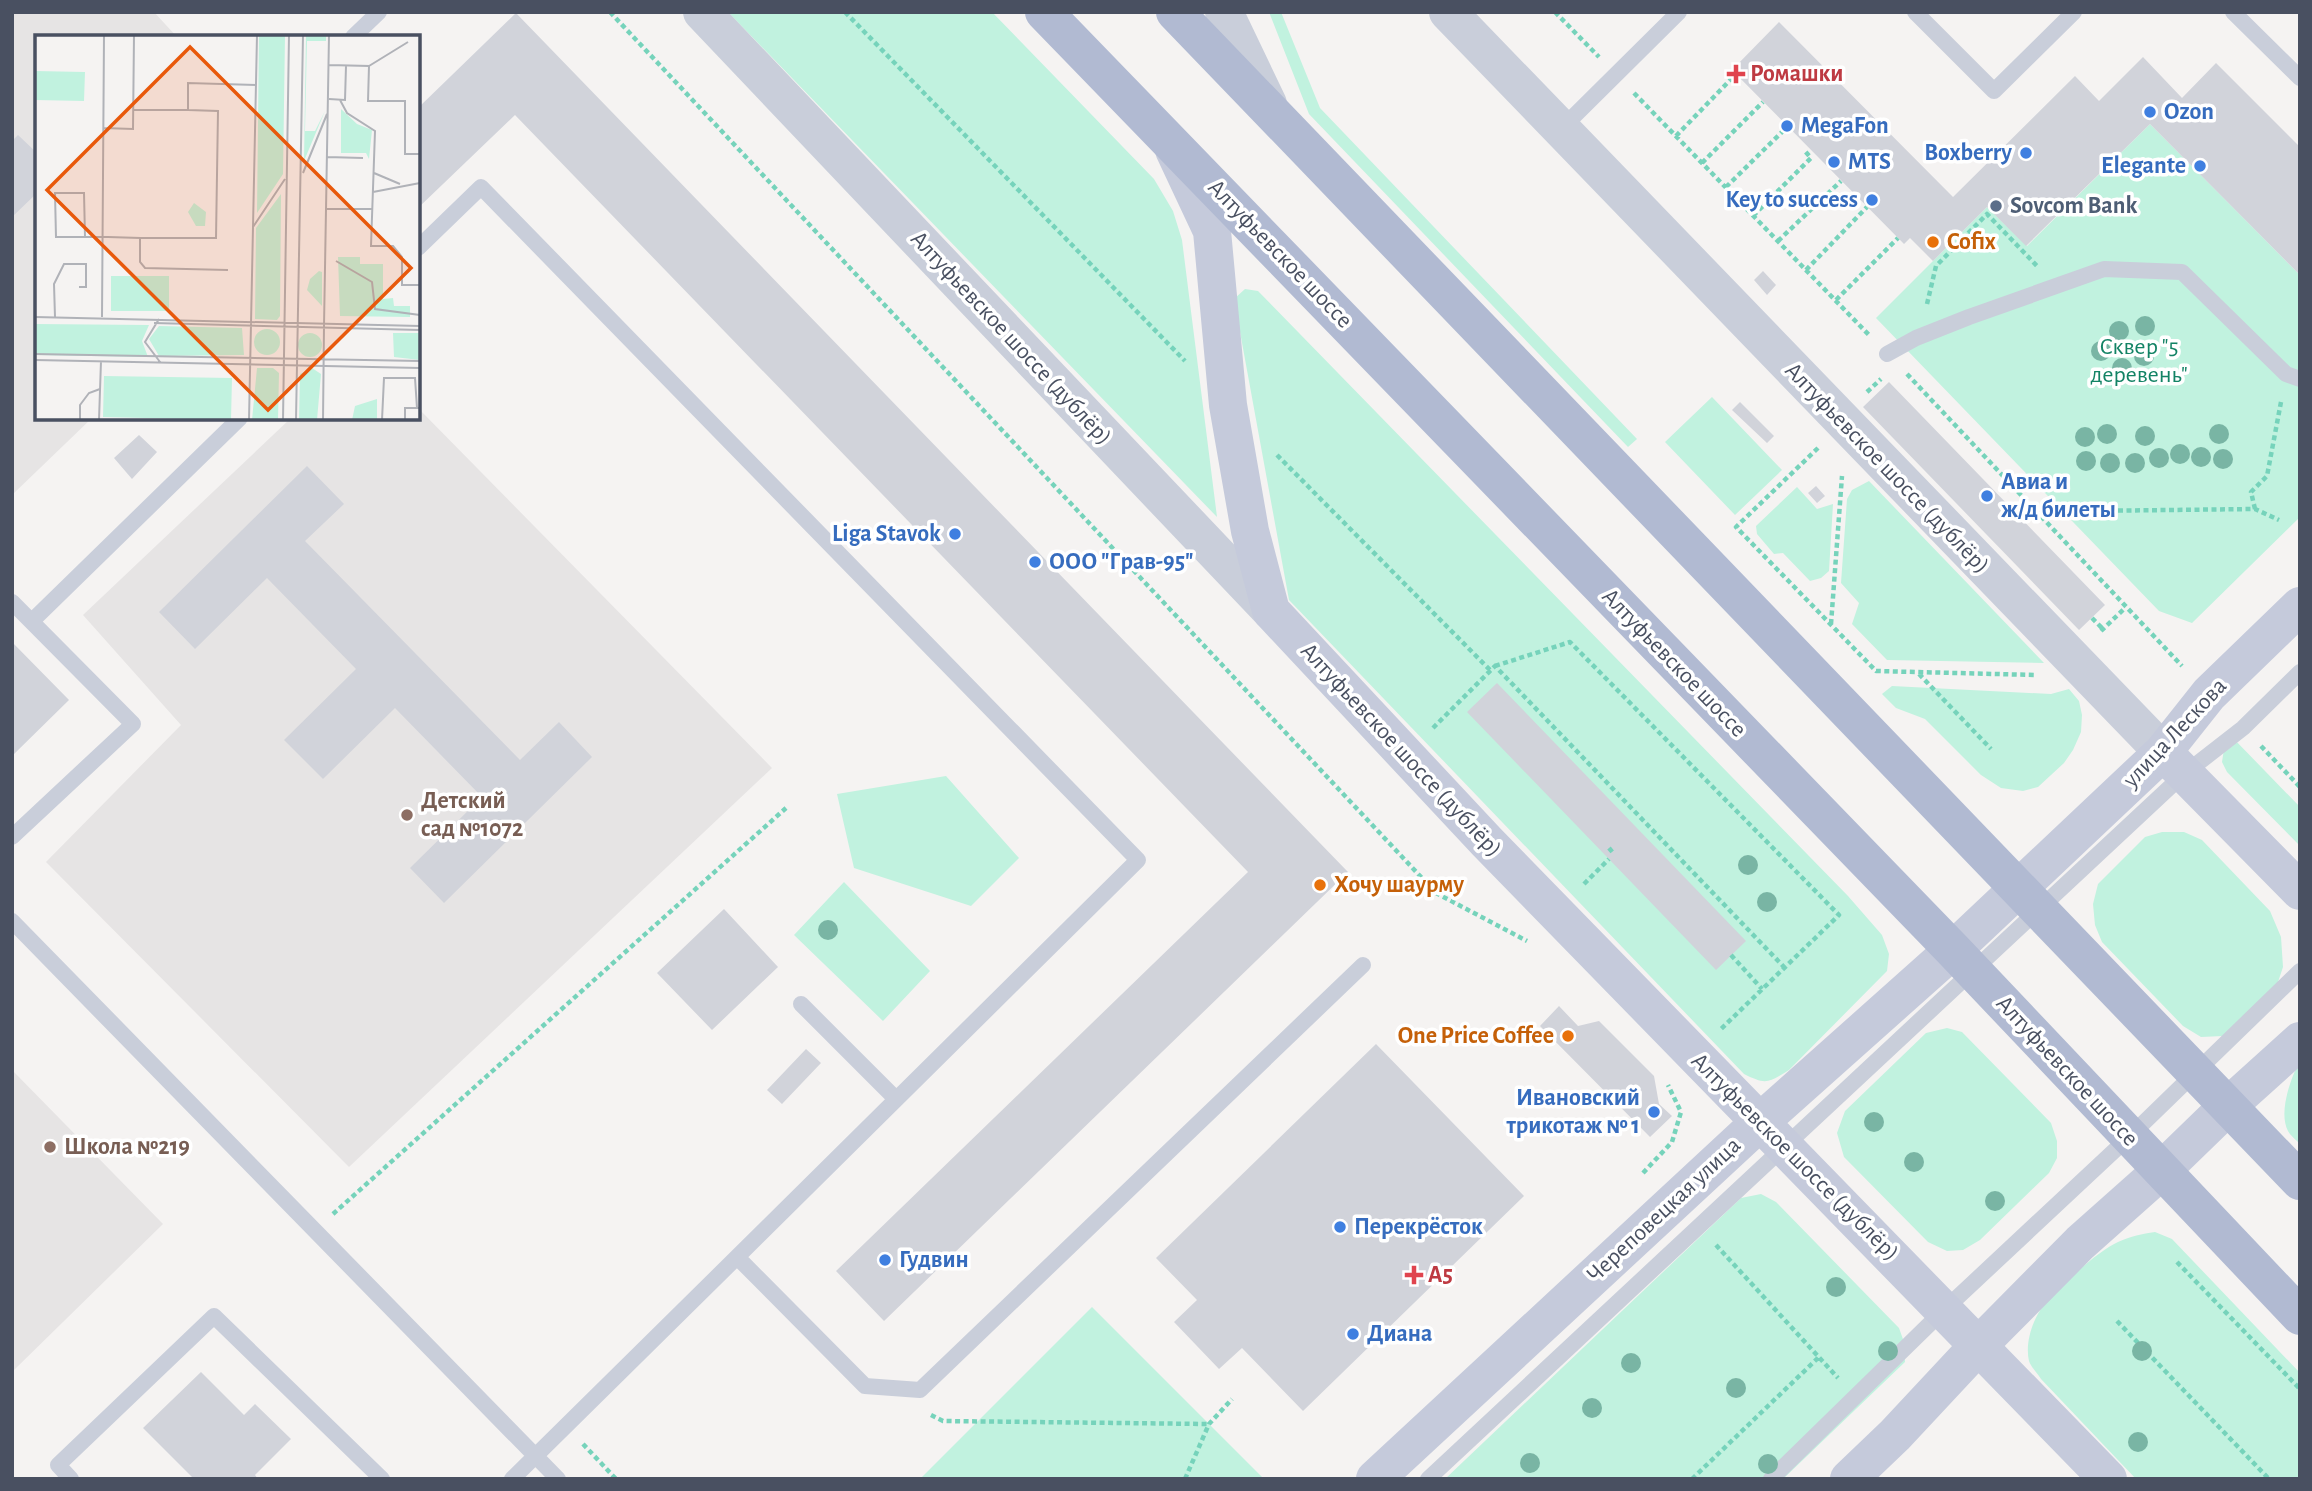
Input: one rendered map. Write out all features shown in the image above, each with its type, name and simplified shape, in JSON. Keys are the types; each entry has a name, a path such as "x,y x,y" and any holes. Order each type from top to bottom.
{"main road":[{"name":"Алтуфьевское шоссе","path":"1044,12 1963,961 2300,1316"},
{"path":"1175,12 2300,1181"},
{"path":"1169,139 1212,231 1228,405 1250,531 1270,611"},
{"name":"улица Лескова","path":"2029,899 2173,763 2209,694 2300,606"},
{"name":"Алтуфьевское шоссе (дублёр)","path":"1270,611 1487,842 2108,1479"},
{"name":"Алтуфьевское шоссе (дублёр)","path":"2173,763 2300,891"},
{"name":"Череповецкая улица","path":"1375,1479 1772,1135 2029,899"},
{"path":"1849,1479 2080,1243 2300,1041"}],"street":[{"name":"Алтуфьевское шоссе (дублёр)","path":"702,12 1270,611"},
{"path":"1224,12 1272,112"},
{"name":"Алтуфьевское шоссе (дублёр)","path":"1448,12 2173,763"}],"lane":[{"path":"355,35 379,12"},
{"path":"1562,128 1679,12"},
{"path":"1915,12 1994,91 2074,12"},
{"path":"2233,12 2300,78"},
{"path":"420,246 481,187 1138,860 512,1479"},
{"path":"1887,354 1916,338 2104,269 2182,272 2293,376"},
{"path":"32,621 238,420"},
{"path":"12,602 133,724 12,837"},
{"name":"улица Лескова","path":"2173,763 2243,728 2300,672"},
{"path":"12,921 558,1479"},
{"path":"737,1257 864,1386 920,1390 1363,965"},
{"path":"1770,1479 2300,971"},
{"path":"801,1004 896,1099"},
{"name":"Череповецкая улица","path":"1428,1479 1772,1135"},
{"path":"71,1479 58,1465 214,1316 382,1479"}],"path":[{"path":"610,12 1436,893"},
{"path":"845,12 1228,405"},
{"path":"1676,136 1735,74"},
{"path":"1702,163 1763,102"},
{"path":"1726,187 1784,130"},
{"path":"1753,216 1811,158 1804,150"},
{"path":"1778,241 1841,181"},
{"path":"1806,270 1867,207"},
{"path":"1916,338 1936,266 1987,214 2057,286"},
{"path":"1836,300 1898,238"},
{"path":"2255,509 2251,492 2267,476 2293,376"},
{"path":"1871,388 1876,394"},
{"path":"1277,455 1493,668 1785,968"},
{"path":"1831,625 1842,467"},
{"path":"2084,511 2255,509 2279,520"},
{"path":"1736,527 1876,671 2040,675"},
{"path":"2092,618 2103,629"},
{"path":"1442,738 1432,728 1493,668 1570,642 1839,915"},
{"path":"1919,674 1991,749"},
{"path":"2243,728 2300,788"},
{"path":"314,1230 786,808"},
{"path":"1639,830 1644,822"},
{"path":"1609,848 1614,854"},
{"path":"1591,891 1584,884 1609,859"},
{"path":"1731,956 1762,989"},
{"path":"1714,1017 1723,1027"},
{"path":"1715,1244 1845,1385"},
{"path":"2177,1262 2300,1389"},
{"path":"2117,1321 2269,1479"},
{"path":"1692,1479 1819,1357"},
{"path":"1185,1479 1209,1424 1232,1399"},
{"path":"920,1411 943,1421 1209,1424"},
{"path":"566,1426 616,1479"}],"shaded area":[{"path":"12,12 154,12 175,35 35,35 35,420 90,420 12,495"},
{"name":"Детский сад №1072","path":"420,410 772,768 349,1167 46,862 181,725 83,615 289,420 420,420"},
{"name":"Школа №219","path":"12,1070 163,1224 12,1372"}],"green space":[{"path":"728,12 992,12 1154,179 1173,211 1182,240 1217,517"},
{"path":"1269,12 1281,12 1320,108 1637,439 1628,447 1309,114"},
{"name":"Сквер \"5 деревень\"","path":"2150,124 2300,275 2300,517 2192,623 2159,611 1876,318 1987,207 2027,246"},
{"path":"1245,289 1258,291 1848,896 1882,935 1889,954 1887,971 1789,1070 1767,1081 1744,1074 1289,600 1234,299"},
{"path":"1712,397 1782,470 1735,515 1665,442"},
{"path":"1869,481 2044,663 1887,660 1852,624 1859,603 1841,583 1847,499 1852,490"},
{"path":"1797,487 1817,509 1833,504 1829,571 1821,578 1810,581 1783,553 1774,554 1757,534 1756,526"},
{"path":"1892,686 2051,694 2069,689 2079,701 2081,732 2064,763 2038,787 2023,791 2001,788 1981,775 1925,719 1896,708 1882,694"},
{"path":"2232,737 2300,807 2300,846 2227,772 2222,762 2224,749"},
{"path":"946,776 1019,858 971,906 854,868 837,794"},
{"path":"2162,832 2184,832 2202,840 2270,911 2281,937 2283,967 2275,991 2223,1036 2201,1037 2183,1026 2102,942 2095,925 2093,904 2098,884 2145,837"},
{"path":"844,882 930,971 883,1021 794,935"},
{"path":"1947,1028 1962,1032 2051,1123 2057,1141 2057,1158 2049,1173 1980,1240 1963,1250 1947,1251 1928,1242 1844,1157 1837,1133 1845,1111 1926,1033"},
{"path":"2300,1060 2300,1144 2288,1131 2284,1114 2290,1085"},
{"path":"1761,1194 1776,1202 1899,1328 1904,1342 1905,1362 1783,1479 1445,1479 1741,1198"},
{"path":"2155,1232 2172,1239 2300,1373 2300,1479 2136,1479 2031,1366 2028,1348 2032,1327 2041,1309 2055,1292 2110,1246"},
{"path":"1092,1307 1264,1479 920,1479"}],"building":[{"path":"516,13 1348,872 884,1321 836,1271 1248,872 515,115 420,206 420,106"},
{"path":"1779,22 1953,197 2075,76 2099,101 2143,57 2182,98 2216,63 2300,147 2300,275 2150,124 2026,246 1987,207 1933,261 1910,238 1904,244 1732,70"},
{"path":"18,135 35,151 35,195 12,217 12,141"},
{"path":"1763,271 1776,285 1767,295 1754,280"},
{"path":"1889,382 2105,605 2079,630 1863,407"},
{"path":"1740,402 1774,436 1767,443 1732,410"},
{"path":"139,435 157,452 132,479 114,458"},
{"path":"307,466 344,504 305,541 520,760 559,722 592,757 444,903 410,868 482,797 395,708 323,779 284,740 356,669 267,578 195,649 159,612"},
{"path":"1816,486 1825,496 1817,503 1808,493"},
{"path":"12,642 69,700 12,756"},
{"path":"1497,683 1746,941 1716,970 1467,712"},
{"path":"724,909 778,967 712,1030 657,973"},
{"path":"1559,1006 1578,1026 1599,1021 1654,1076 1659,1104 1672,1116 1650,1137 1540,1026"},
{"name":"Перекрёсток","path":"1376,1044 1524,1196 1303,1411 1242,1348 1219,1369 1174,1322 1197,1300 1156,1258"},
{"path":"806,1049 821,1063 782,1104 767,1090"},
{"path":"201,1372 244,1415 255,1404 291,1439 255,1475 258,1479 194,1479 143,1428"}],"place":[{"name":"Ромашки","path":"1736,74"},
{"name":"Ozon","path":"2150,112"},
{"name":"MegaFon","path":"1787,126"},
{"name":"Boxberry","path":"2026,153"},
{"name":"MTS","path":"1834,162"},
{"name":"Elegante","path":"2200,166"},
{"name":"Key to success","path":"1872,200"},
{"name":"Sovcom Bank","path":"1996,206"},
{"name":"Cofix","path":"1933,242"},
{"name":"Авиа и ж/д билеты","path":"1987,496"},
{"name":"Liga Stavok","path":"955,534"},
{"name":"ООО \"Грав-95\"","path":"1035,562"},
{"name":"Детский сад №1072","path":"407,815"},
{"name":"Хочу шаурму","path":"1320,885"},
{"name":"One Price Coffee","path":"1568,1036"},
{"name":"Ивановский трикотаж № 1","path":"1654,1112"},
{"name":"Школа №219","path":"50,1147"},
{"name":"Перекрёсток","path":"1340,1227"},
{"name":"Гудвин","path":"885,1260"},
{"name":"A5","path":"1414,1275"},
{"name":"Диана","path":"1353,1334"}]}
